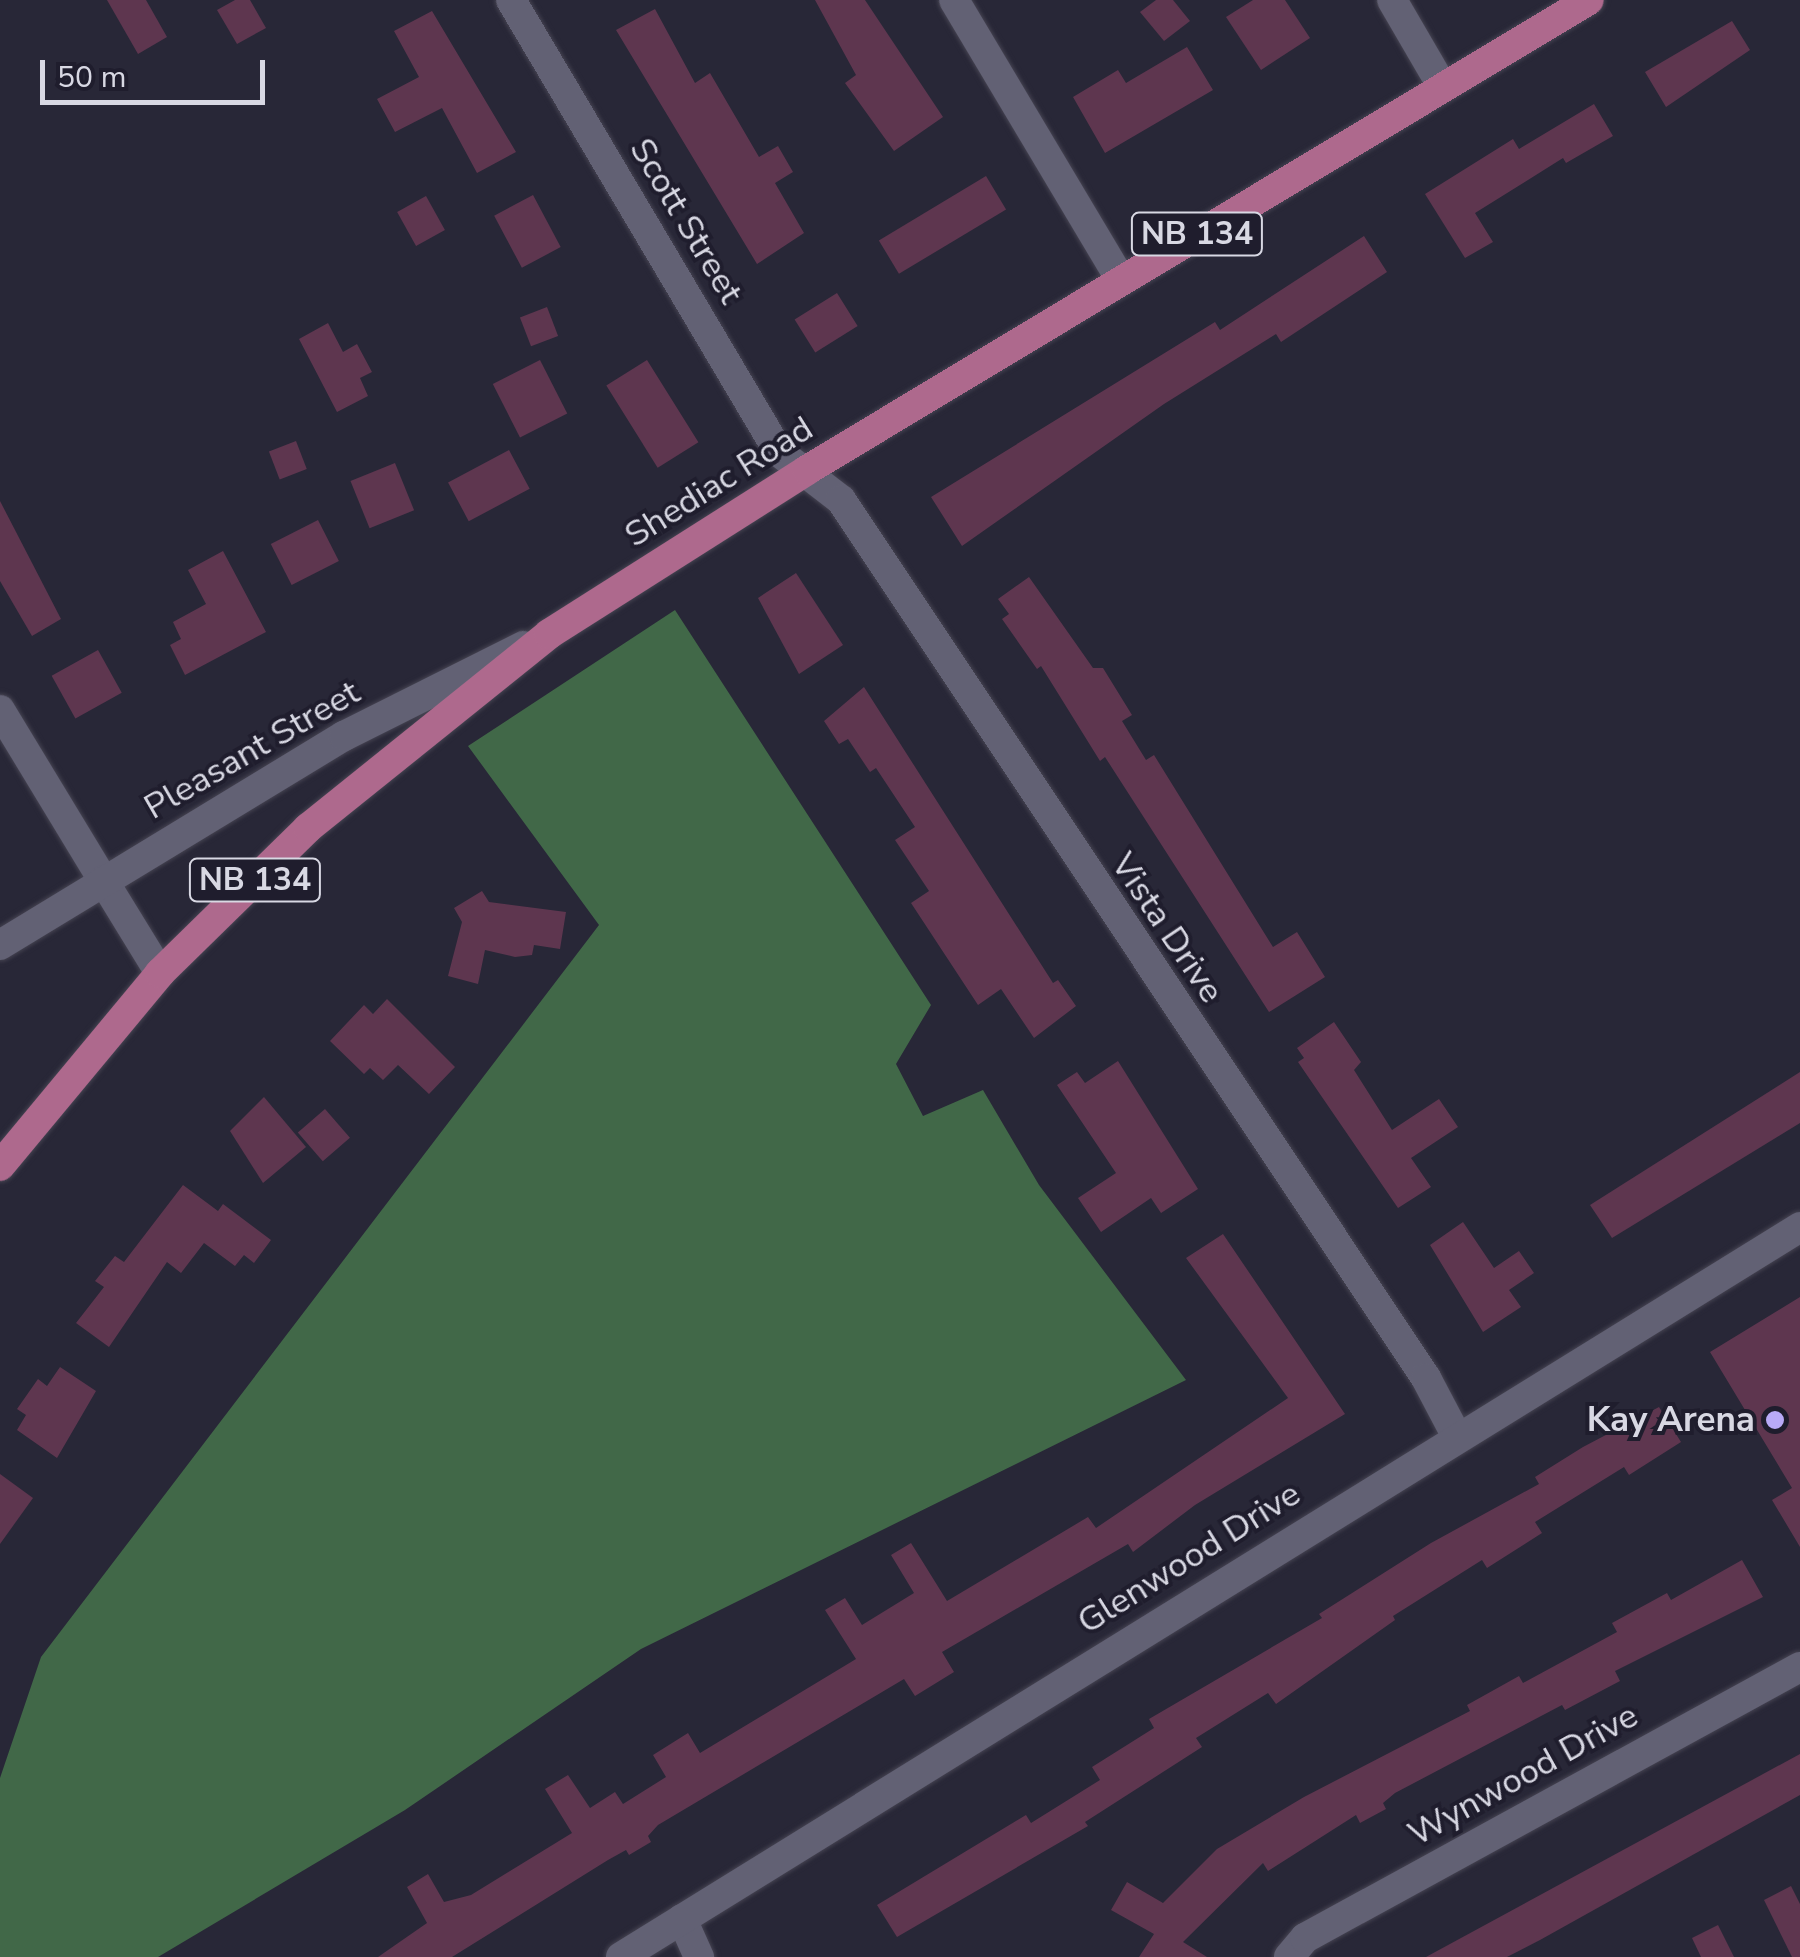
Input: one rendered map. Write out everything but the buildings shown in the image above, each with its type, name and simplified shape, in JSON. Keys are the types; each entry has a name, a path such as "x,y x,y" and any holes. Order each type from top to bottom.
{"main road":[{"name":"Shediac Road","path":"0,1166 160,972 308,828 549,634 807,470 1588,0"}],"street":[{"name":"Scott Street","path":"511,0 779,452 807,470"},
{"path":"954,0 1120,280"},
{"path":"1392,0 1442,86"},
{"name":"Vista Drive","path":"807,470 841,500 1426,1378 1456,1435"},
{"name":"Pleasant Street","path":"0,944 344,736 549,634"},
{"path":"0,710 160,972"},
{"name":"Glenwood Drive","path":"621,1957 1456,1435 1800,1227"},
{"name":"Wynwood Drive","path":"1289,1957 1305,1938 1800,1667"},
{"path":"682,1919 700,1957"}],"green space":[{"path":"675,610 931,1005 896,1064 923,1116 983,1090 1039,1185 1186,1380 641,1649 405,1810 158,1957 0,1957 0,1778 41,1657 599,925 468,746"}],"place":[{"name":"Kay Arena","path":"1775,1420"}]}
